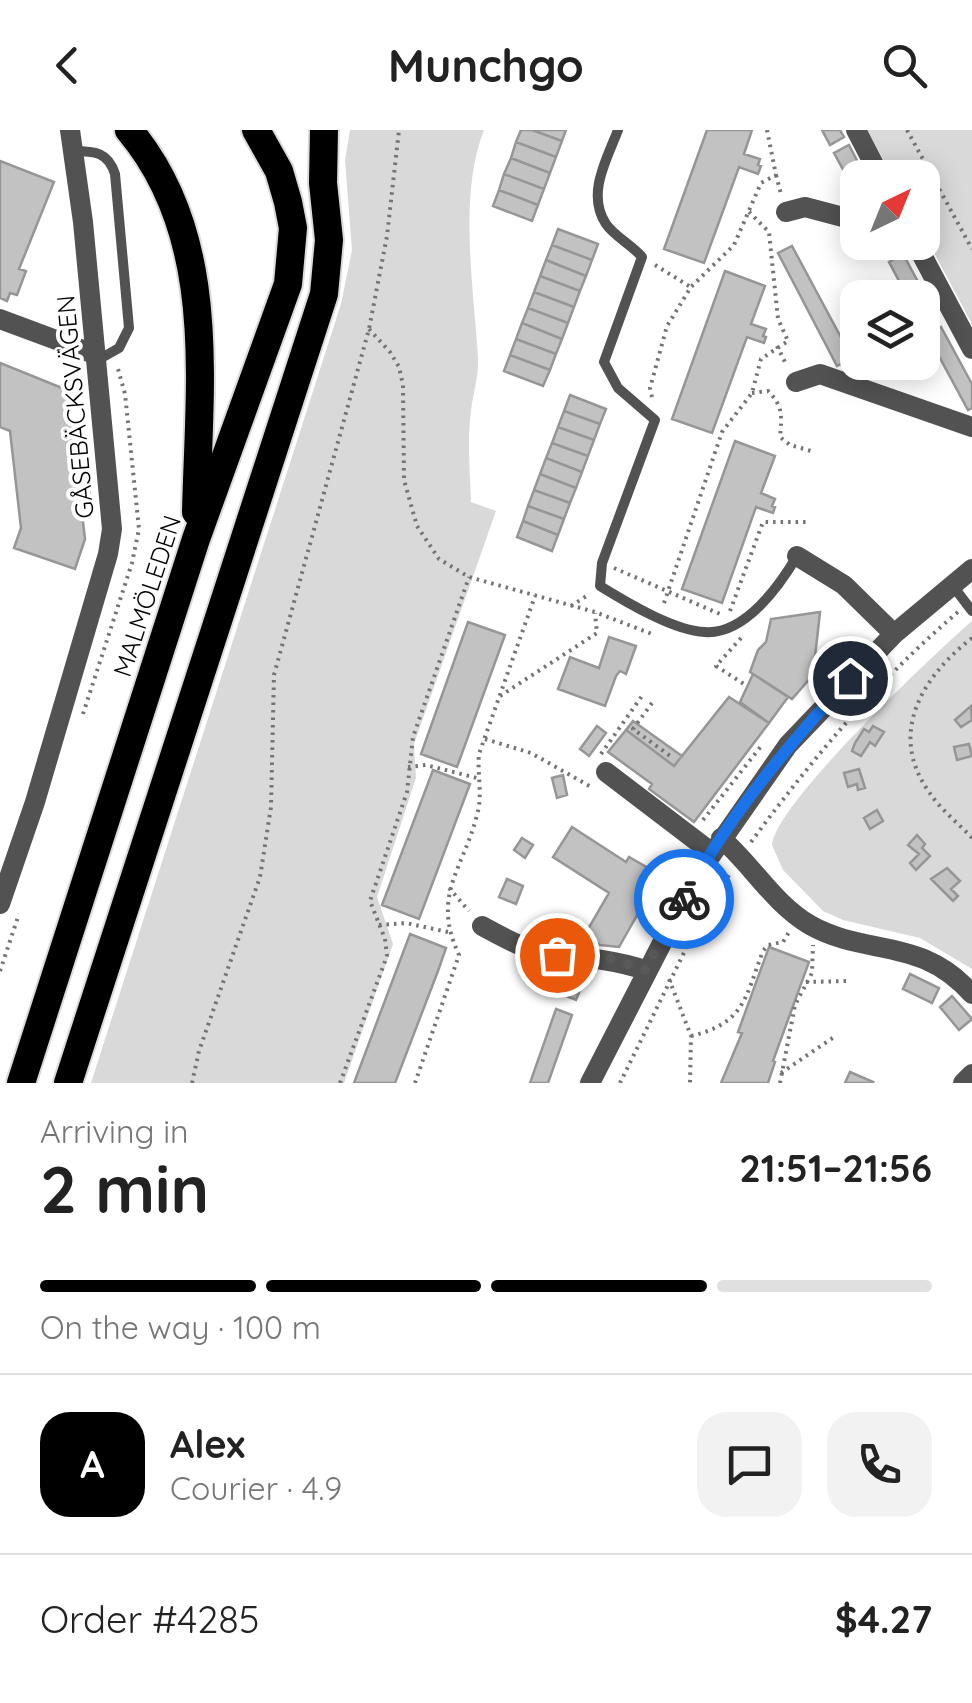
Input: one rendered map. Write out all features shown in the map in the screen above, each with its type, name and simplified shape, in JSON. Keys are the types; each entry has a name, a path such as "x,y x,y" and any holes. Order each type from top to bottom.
{"highway":[{"path":"128,130 158,171 175,209 196,294 201,352 196,539"},
{"name":"MALMÖLEDEN","path":"20,1083 196,539 288,284 292,228 288,202 279,171 256,130"},
{"path":"68,1083 324,294 329,240 323,183 324,130"}],"street":[{"path":"856,130 872,160"},
{"name":"GÅSEBÄCKSVÄGEN","path":"0,904 35,802 108,554 111,500 71,140"},
{"path":"786,212 804,207 840,216"},
{"path":"925,260 972,349"},
{"path":"0,319 95,358"},
{"path":"796,382 820,374 972,427"},
{"path":"797,556 844,586 894,634"},
{"path":"590,1083 645,970 716,845 788,746 894,634 972,569"},
{"path":"599,780 741,855 774,894 805,921 924,958 944,967 972,994"},
{"path":"482,926 533,950 612,959 645,970"},
{"path":"963,1083 972,1074"}],"lane":[{"path":"618,130 598,183 598,206 607,227 642,257 604,362 618,388 655,420 602,563 600,586 659,618 706,632 741,620 781,583 797,556"},
{"path":"71,140 110,160 115,174 129,328 119,348 95,358"},
{"path":"952,586 969,608"}],"path":[{"path":"192,1083 198,1051 260,878 271,806 274,675 369,329 388,236 399,130"},
{"path":"655,420 650,388 667,326 691,287 734,245 761,183 776,174 767,130"},
{"path":"907,130 972,249"},
{"path":"659,618 722,432 752,393 761,359 788,341 778,319 769,232 748,212"},
{"path":"642,257 691,287"},
{"path":"369,329 399,367 403,385 404,480 418,526 439,560 469,576 595,612 652,634"},
{"path":"752,393 768,391 777,400 782,410 780,437 790,446 815,452"},
{"path":"602,563 668,589 682,600 728,616 762,522 808,522"},
{"path":"340,1083 388,956 370,900 407,792 412,737 469,576"},
{"path":"571,606 600,586"},
{"path":"416,1083 459,955 448,932 449,888 477,818 481,796 479,754 536,596"},
{"path":"620,1083 698,924 741,855 804,770 868,698 924,642 969,608"},
{"path":"500,696 596,633 595,612"},
{"path":"741,620 744,634 716,666 747,686"},
{"path":"972,638 957,649 926,685 913,711 910,737 915,766 929,793 972,838"},
{"path":"599,780 594,763 642,696"},
{"path":"652,703 633,729 674,758"},
{"path":"485,739 599,780"},
{"path":"408,767 426,765 478,779"},
{"path":"449,888 482,926"},
{"path":"780,1083 795,1005 814,960 805,921"},
{"path":"691,1036 717,1030 732,1019 768,945 783,942 805,921"},
{"path":"378,925 406,924 448,932"},
{"path":"669,979 691,1036 690,1083"},
{"path":"806,982 848,982"},
{"path":"781,1073 834,1037"}],"shaded area":[{"path":"350,130 484,130 476,156 470,213 478,364 469,456 471,502 496,511 414,744 416,778 377,897 393,944 344,1083 91,1083 341,304 352,250 345,160"},
{"path":"867,130 972,130 972,324 938,260 940,160 884,160"},
{"path":"972,621 972,969 920,938 843,920 823,911 783,870 772,845 780,825 826,765"}],"building":[{"path":"521,130 562,141 556,157 516,142"},
{"path":"532,130 566,130 562,141"},
{"path":"707,130 752,130 744,154 760,159 761,166 758,174 739,167 704,263 664,249"},
{"path":"822,130 840,130 844,137 830,145"},
{"path":"516,142 556,157 550,173 511,158"},
{"path":"849,145 857,160 840,160 840,164 834,153"},
{"path":"511,158 550,173 544,189 504,174"},
{"path":"0,161 54,182 19,269 26,271 17,295 10,293 7,301 0,298"},
{"path":"504,174 544,189 538,205 499,190"},
{"path":"499,190 538,205 532,221 493,206"},
{"path":"558,229 598,244 592,260 552,245"},
{"path":"552,245 592,260 586,276 546,260"},
{"path":"792,246 840,336 840,364 837,366 778,253"},
{"path":"546,260 586,276 580,291 540,276"},
{"path":"906,260 917,280 898,280 889,262"},
{"path":"725,271 765,286 751,324 766,329 766,337 764,343 747,337 712,433 672,419"},
{"path":"540,276 580,291 574,307 534,292"},
{"path":"534,292 574,307 568,323 528,308"},
{"path":"528,308 568,323 562,339 522,323"},
{"path":"522,323 562,339 556,354 516,339"},
{"path":"940,328 972,384 972,408 968,410 940,358"},
{"path":"516,339 556,354 550,370 510,355"},
{"path":"510,355 550,370 543,386 504,371"},
{"path":"0,363 67,390 77,471 87,470 90,495 80,496 85,539 75,569 14,548 21,528 10,431 0,427"},
{"path":"570,395 606,409 600,424 564,411"},
{"path":"564,411 600,424 594,440 558,427"},
{"path":"558,427 594,440 588,456 552,443"},
{"path":"735,441 775,456 761,493 775,499 775,507 773,513 756,507 722,603 682,589"},
{"path":"552,443 588,456 582,472 546,458"},
{"path":"546,458 582,472 576,488 540,474"},
{"path":"540,474 576,488 570,503 534,490"},
{"path":"534,490 570,503 564,519 528,506"},
{"path":"528,506 564,519 558,535 523,521"},
{"path":"523,521 558,535 552,551 517,537"},
{"path":"820,612 813,675 792,699 750,672 758,650 766,642 771,619"},
{"path":"468,622 505,635 457,767 421,754"},
{"path":"609,637 636,646 626,674 620,671 616,676 605,706 558,689 570,657 599,668"},
{"path":"753,674 788,697 769,723 740,702"},
{"path":"729,697 769,723 694,822 608,752 626,730 674,766"},
{"path":"971,706 972,720 961,727 955,720"},
{"path":"633,721 682,756 674,766 626,730"},
{"path":"597,726 606,733 589,756 580,749"},
{"path":"873,726 884,732 875,746 870,742 861,756 852,751 864,729 869,732"},
{"path":"969,744 972,756 957,760 954,747"},
{"path":"859,769 865,788 858,790 857,784 848,787 844,773"},
{"path":"433,770 470,784 419,919 382,905"},
{"path":"563,775 567,795 557,798 552,778"},
{"path":"877,810 883,821 870,829 864,818"},
{"path":"572,827 626,862 629,857 660,875 619,947 600,945 584,936 609,893 553,857"},
{"path":"917,835 930,856 916,870 910,863 919,854 908,845"},
{"path":"522,838 533,845 525,858 514,850"},
{"path":"947,868 960,881 951,889 958,896 953,901 931,879"},
{"path":"507,879 523,886 516,904 499,897"},
{"path":"410,934 446,948 438,971 395,1083 354,1083"},
{"path":"769,947 809,962 768,1083 721,1083 742,1033 738,1032"},
{"path":"910,974 939,988 932,1003 903,989"},
{"path":"567,978 583,983 576,1000 561,994"},
{"path":"952,996 972,1019 959,1030 940,1007"},
{"path":"556,1009 572,1015 548,1083 530,1083"},
{"path":"850,1072 873,1082 845,1083"}],"way so far":[{"path":"557,955 612,959 645,970 684,899"}],"route":[{"path":"684,899 711,852 788,746 850,678"}]}
